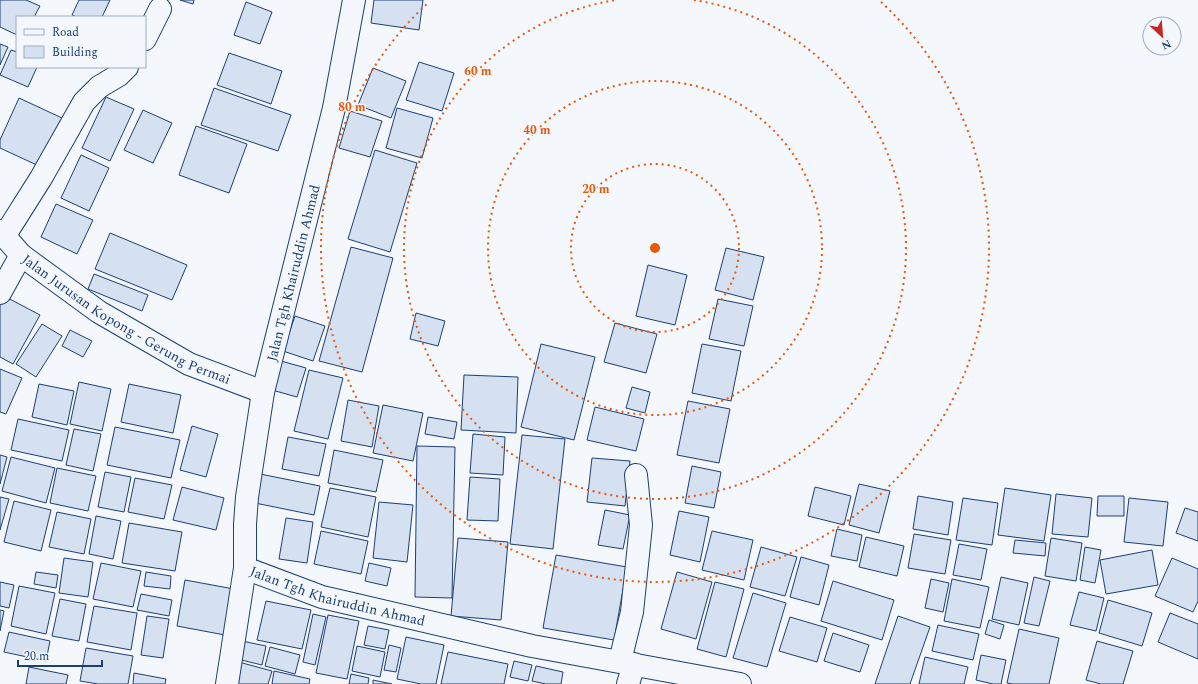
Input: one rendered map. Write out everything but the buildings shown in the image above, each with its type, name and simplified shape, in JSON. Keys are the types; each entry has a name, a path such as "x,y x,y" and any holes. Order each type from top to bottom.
{"street":[{"name":"Jalan Tgh Khairuddin Ahmad","path":"354,0 334,108 263,392 247,497 245,524 245,568 322,597 532,646 627,670 740,684"},
{"path":"146,37 160,9"},
{"path":"2,233 41,178 84,102 99,87 119,75 127,68"},
{"name":"Jalan Jurusan Kopong - Gerung Permai","path":"2,233 22,254 99,312 189,364 263,392"},
{"path":"0,293 22,254"},
{"path":"627,670 641,525 636,475"},
{"path":"227,684 245,568"}]}
